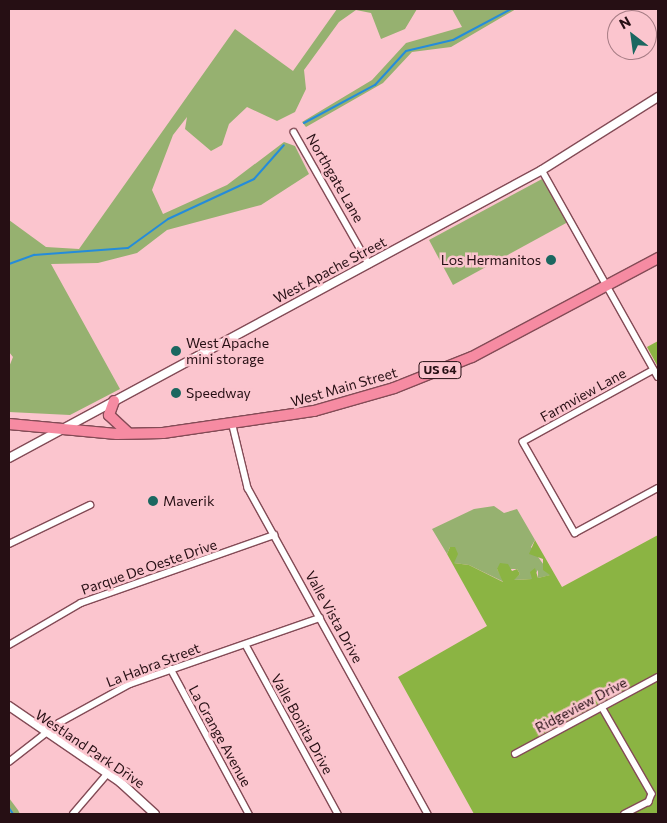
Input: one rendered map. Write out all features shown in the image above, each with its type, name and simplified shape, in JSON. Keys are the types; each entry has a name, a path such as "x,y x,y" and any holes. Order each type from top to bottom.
{"highway":[{"name":"West Main Street","path":"9,424 60,430 129,434 233,426 314,411 416,380 485,350 658,258"},
{"path":"114,401 108,412 111,420 129,434"}],"main road":[{"name":"West Apache Street","path":"9,458 542,170 658,97"},
{"name":"Westland Park Drive","path":"9,706 44,733 108,773 155,814"}],"street":[{"name":"Northgate Lane","path":"294,132 369,264"},
{"path":"542,170 658,377"},
{"name":"Farmview Lane","path":"654,370 523,442 574,533 658,488"},
{"name":"Valle Vista Drive","path":"233,426 243,475 274,535 428,814"},
{"path":"9,544 90,505"},
{"name":"Parque De Oeste Drive","path":"9,645 82,603 274,535"},
{"name":"La Habra Street","path":"9,762 44,733 118,690 171,669 246,645 320,618"},
{"name":"Valle Bonita Drive","path":"246,645 338,814"},
{"name":"La Grange Avenue","path":"171,669 249,814"},
{"name":"Ridgeview Drive","path":"515,754 658,677"},
{"path":"602,708 652,794 649,802 625,814"},
{"path":"120,782 127,772"},
{"path":"73,814 108,773"}],"green space":[{"path":"337,9 417,9 405,29 381,39 371,13 356,10 339,22 304,70 306,89 295,112 277,121 247,107 229,124 222,145 211,151 185,129 187,117 173,135 152,190 163,214 227,185 284,142 295,146 309,174 261,205 167,230 137,253 98,263 51,264 120,389 70,415 9,412 9,367 13,357 9,352 9,220 46,247 79,249 235,29 293,71"},
{"path":"452,9 516,9 451,47 412,52 383,83 306,127 302,122 372,80 406,43 462,27"},
{"path":"542,179 568,222 453,285 429,240"},
{"path":"658,341 658,367 647,347"},
{"path":"494,506 504,513 517,509 535,540 531,547 551,575 538,578 538,570 532,579 513,580 520,574 517,569 497,569 504,582 469,565 454,563 450,547 447,554 432,529 474,509"},
{"path":"658,535 658,814 474,814 398,677 487,626 447,554 450,547 455,547 458,554 454,563 469,565 503,582 497,569 500,563 508,564 512,571 517,569 520,574 514,580 532,579 530,572 535,568 538,578 550,575 543,570 543,559 529,554 535,540 562,587"},
{"path":"9,798 18,810 20,814 9,814"}],"waterway":[{"path":"304,123 375,85 406,51 453,40 511,9"},
{"path":"9,264 34,255 128,248 168,219 254,179 284,145"},
{"path":"9,808 13,814"}],"place":[{"name":"Los Hermanitos","path":"551,260"},
{"name":"West Apache mini storage","path":"176,351"},
{"name":"Speedway","path":"176,393"},
{"name":"Maverik","path":"153,501"}]}
